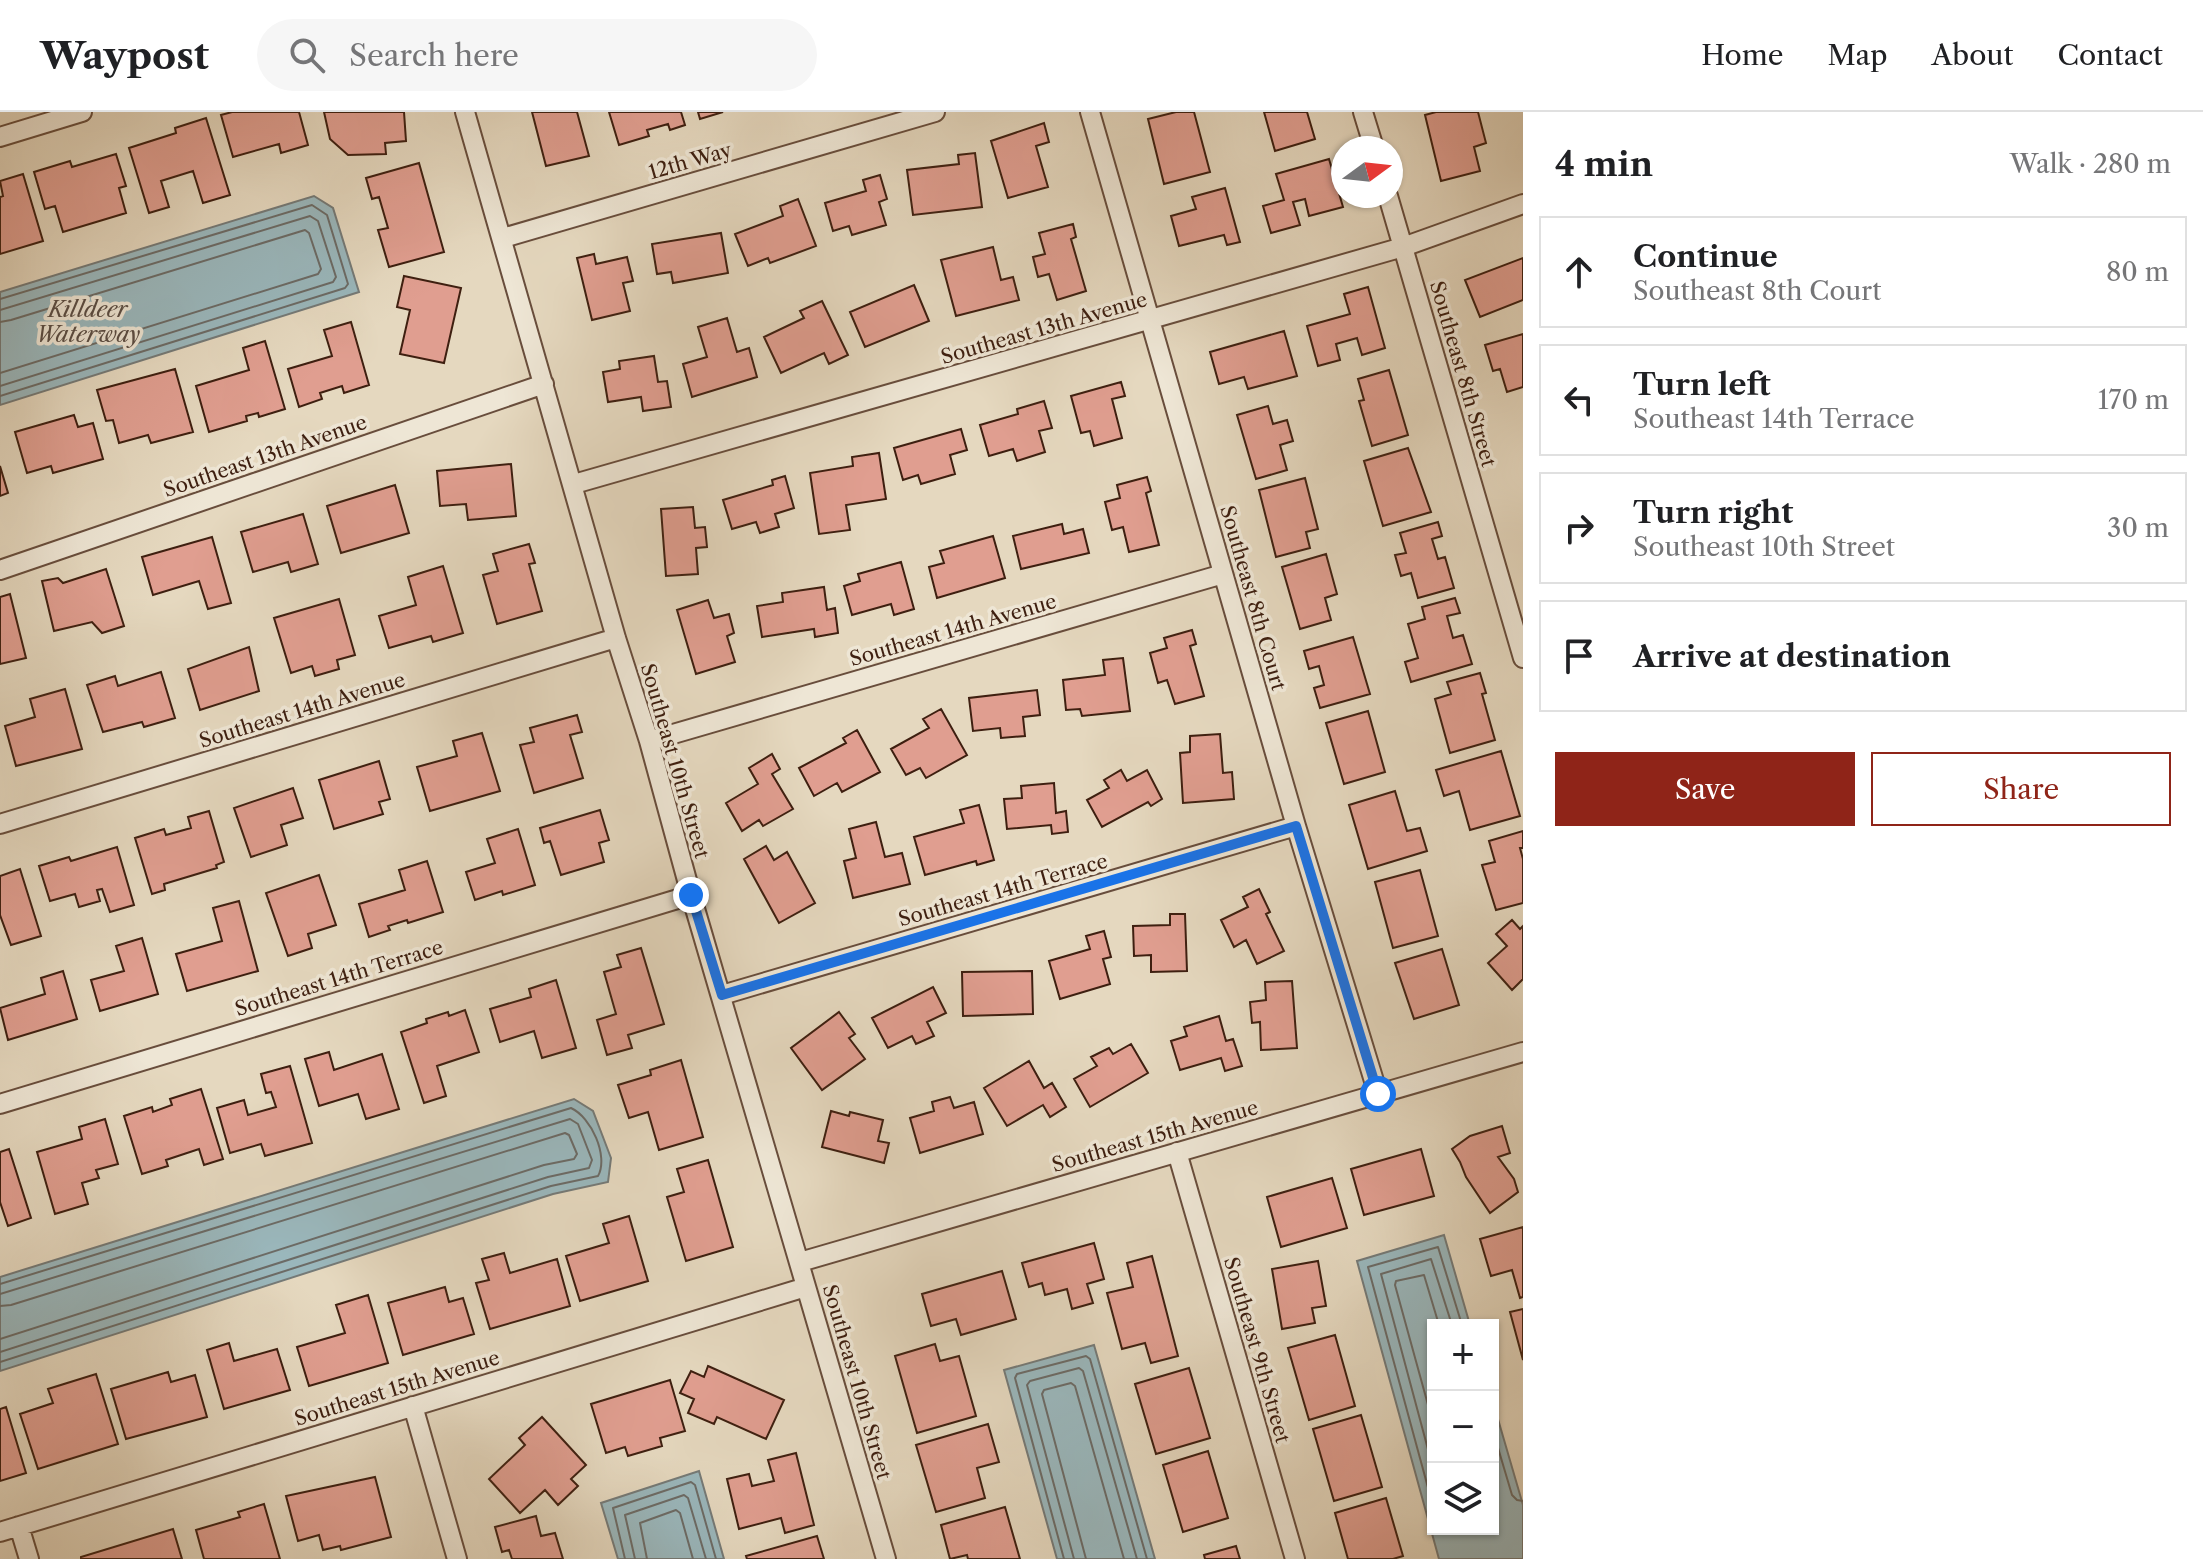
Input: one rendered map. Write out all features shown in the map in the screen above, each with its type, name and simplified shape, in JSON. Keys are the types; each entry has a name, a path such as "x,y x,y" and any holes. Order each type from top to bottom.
{"street":[{"path":"0,137 82,112"},
{"name":"Southeast 10th Street","path":"465,112 886,1559"},
{"name":"12th Way","path":"503,238 935,112"},
{"name":"Southeast 8th Court","path":"1090,112 1296,826 1378,1094"},
{"path":"1363,112 1370,136"},
{"name":"Southeast 13th Avenue","path":"574,484 1403,247 1523,204"},
{"name":"Southeast 8th Street","path":"1392,208 1523,658"},
{"name":"Southeast 13th Avenue","path":"0,570 544,384"},
{"name":"Southeast 14th Avenue","path":"649,741 1223,574"},
{"name":"Southeast 14th Avenue","path":"0,824 616,638"},
{"name":"Southeast 14th Terrace","path":"722,995 1296,826"},
{"name":"Southeast 14th Terrace","path":"0,1104 691,895"},
{"name":"Southeast 15th Avenue","path":"800,1262 1523,1052"},
{"name":"Southeast 9th Street","path":"1177,1152 1295,1559"},
{"name":"Southeast 15th Avenue","path":"0,1532 806,1287"},
{"path":"413,1406 457,1559"},
{"path":"19,1526 29,1559"}],"water":[{"name":"Killdeer Waterway","path":"314,196 333,208 359,292 0,405 0,292"},
{"path":"574,1099 593,1111 611,1158 608,1182 553,1194 0,1371 0,1277"},
{"path":"1444,1235 1468,1319 1427,1319 1427,1515 1357,1261"},
{"path":"1094,1345 1155,1559 1057,1559 1004,1370"},
{"path":"1499,1423 1523,1505 1523,1559 1439,1559 1432,1535 1499,1535"},
{"path":"699,1471 724,1559 618,1559 601,1503"}],"building":[{"path":"232,112 299,112 308,145 281,153 279,144 233,157 221,115"},
{"path":"324,112 404,112 406,141 385,143 386,154 348,155 330,139"},
{"path":"532,112 577,112 589,156 546,166"},
{"path":"609,112 681,112 685,125 670,130 668,124 647,130 649,136 619,145"},
{"path":"698,112 723,112 700,119"},
{"path":"1176,112 1194,112 1210,172 1164,184 1148,119"},
{"path":"1264,112 1307,112 1315,139 1275,151"},
{"path":"1478,112 1486,143 1474,147 1480,171 1441,181 1425,115"},
{"path":"206,118 230,195 203,203 193,171 161,181 169,207 149,213 129,148 176,133 175,128"},
{"path":"1044,123 1049,142 1036,146 1048,187 1008,198 991,141"},
{"path":"975,153 982,207 913,215 907,170 959,164 958,155"},
{"path":"116,154 126,186 119,188 126,213 63,232 55,206 45,209 34,172 70,161 72,167"},
{"path":"1329,159 1331,208 1339,208 1309,216 1305,199 1293,202 1300,225 1271,233 1263,206 1284,200 1276,174"},
{"path":"419,163 444,252 389,267 378,230 388,228 379,197 372,199 366,178"},
{"path":"23,174 43,241 0,254 0,197 3,196 0,181"},
{"path":"880,175 887,199 879,202 886,225 852,235 849,226 833,231 825,203 866,191 863,180"},
{"path":"1225,188 1240,242 1227,245 1224,235 1179,246 1171,216 1196,209 1192,197"},
{"path":"798,199 816,246 770,263 768,258 748,266 735,234 783,216 780,206"},
{"path":"1073,224 1076,237 1071,239 1086,291 1057,300 1049,274 1038,277 1033,257 1045,254 1039,233"},
{"path":"721,233 728,273 673,283 671,272 657,274 652,244"},
{"path":"993,247 1001,280 1013,277 1019,300 956,316 941,260"},
{"path":"594,254 596,264 627,257 633,281 623,283 630,311 592,320 577,258"},
{"path":"1523,258 1523,300 1480,317 1465,280"},
{"path":"404,276 461,288 444,363 400,354 410,310 397,307"},
{"path":"914,285 929,321 865,347 850,312"},
{"path":"1368,287 1385,348 1362,355 1357,338 1336,344 1340,360 1318,366 1307,326 1350,314 1344,294"},
{"path":"822,301 848,355 829,364 824,353 781,373 764,337 804,318 800,311"},
{"path":"727,318 737,352 749,348 757,377 692,397 683,364 707,357 698,327"},
{"path":"351,322 369,385 344,393 342,386 320,393 322,399 299,407 288,369 332,356 324,330"},
{"path":"1284,331 1297,376 1248,389 1244,377 1219,384 1210,352"},
{"path":"1523,334 1523,387 1507,392 1500,369 1493,371 1485,345"},
{"path":"265,341 285,409 259,417 258,413 246,416 247,421 209,432 196,386 249,370 243,348"},
{"path":"654,356 658,382 667,381 671,407 643,411 641,397 608,402 603,372 620,369 619,361"},
{"path":"175,369 193,432 151,443 148,435 119,443 113,420 106,421 97,390"},
{"path":"1389,370 1408,435 1372,446 1359,401 1364,400 1358,379"},
{"path":"1121,382 1125,396 1112,399 1122,438 1094,446 1090,431 1081,433 1071,396"},
{"path":"1044,401 1052,428 1039,431 1045,452 1017,461 1013,449 989,456 980,425 1018,414 1017,409"},
{"path":"1268,406 1273,424 1287,420 1293,441 1280,445 1287,470 1256,479 1237,415"},
{"path":"74,415 78,427 93,423 103,459 53,473 51,466 27,473 15,432"},
{"path":"961,429 967,450 950,455 955,474 921,484 918,475 903,480 894,448"},
{"path":"1408,448 1431,512 1383,526 1364,461"},
{"path":"879,453 886,499 846,505 850,530 819,534 810,473 853,466 852,457"},
{"path":"511,464 516,516 468,520 466,504 440,506 437,471"},
{"path":"0,466 8,493 0,496"},
{"path":"785,476 794,508 775,514 779,527 760,533 756,522 732,529 723,500 773,485 772,480"},
{"path":"1147,477 1151,491 1146,493 1159,545 1129,552 1123,527 1112,530 1105,502 1120,498 1117,485"},
{"path":"1305,478 1318,529 1306,532 1310,548 1276,557 1259,490"},
{"path":"395,485 409,533 341,553 327,506"},
{"path":"693,507 695,528 705,527 707,547 696,548 698,574 666,576 661,509"},
{"path":"303,514 318,564 291,572 288,562 253,572 241,532"},
{"path":"1438,522 1442,536 1432,539 1438,559 1445,557 1454,588 1418,598 1411,573 1401,576 1395,555 1406,553 1400,533"},
{"path":"1062,524 1064,534 1083,529 1089,553 1021,569 1013,536"},
{"path":"993,536 1005,578 937,598 929,567 944,563 940,551"},
{"path":"212,537 231,603 208,609 199,581 153,595 142,557"},
{"path":"529,544 535,563 529,564 542,611 497,624 483,575 498,571 493,554"},
{"path":"1326,554 1337,594 1325,598 1331,620 1300,629 1282,567"},
{"path":"901,562 914,609 894,615 891,604 852,615 844,586 860,581 858,574"},
{"path":"443,566 463,633 433,642 431,636 389,648 379,616 416,605 408,577"},
{"path":"106,569 124,626 102,633 92,622 54,631 42,581 58,578 63,583"},
{"path":"824,587 827,610 835,608 838,633 815,637 814,629 762,637 757,606 783,602 782,593"},
{"path":"10,594 26,658 0,664 0,597"},
{"path":"1455,598 1460,613 1447,616 1453,638 1463,635 1472,664 1411,682 1405,662 1418,658 1408,624 1425,619 1422,607"},
{"path":"339,599 355,655 337,660 339,669 315,676 312,666 291,673 274,618"},
{"path":"708,600 714,618 729,614 734,633 727,636 735,662 696,674 677,610"},
{"path":"1192,630 1196,644 1190,646 1204,696 1175,704 1167,680 1158,683 1150,653 1167,648 1164,638"},
{"path":"1353,637 1370,694 1320,708 1314,688 1324,685 1319,666 1309,669 1304,651"},
{"path":"249,647 259,691 200,710 188,669"},
{"path":"1123,658 1130,711 1082,716 1080,709 1066,710 1063,680 1105,675 1103,660"},
{"path":"161,672 175,718 144,727 142,722 103,732 87,685 115,676 118,686"},
{"path":"1480,673 1486,693 1482,694 1495,740 1450,753 1435,699 1451,694 1447,682"},
{"path":"65,689 82,749 16,766 5,726 35,717 30,699"},
{"path":"1037,690 1040,715 1023,717 1025,736 1001,738 1000,728 973,731 969,698"},
{"path":"941,709 967,755 926,778 920,768 906,775 891,749 929,728 923,719"},
{"path":"1368,711 1385,772 1344,784 1326,723"},
{"path":"577,715 582,732 570,735 583,778 534,793 520,745 534,742 530,728"},
{"path":"857,730 880,772 842,792 837,783 814,796 799,768 846,743 843,738"},
{"path":"482,733 500,791 430,811 417,767 457,756 453,741"},
{"path":"1220,734 1223,773 1232,772 1234,799 1183,803 1180,753 1190,752 1190,736"},
{"path":"1501,751 1520,816 1470,830 1459,791 1444,796 1436,770"},
{"path":"772,754 780,769 772,774 793,809 763,826 759,820 742,831 726,803 758,784 749,768"},
{"path":"379,761 390,799 379,802 383,814 334,829 319,780"},
{"path":"1121,770 1127,781 1147,770 1162,799 1151,806 1148,802 1102,827 1087,800 1109,788 1104,780"},
{"path":"1054,783 1056,813 1066,811 1068,832 1052,834 1051,825 1007,829 1004,799 1022,798 1021,786"},
{"path":"293,788 303,818 281,825 287,845 251,857 234,808"},
{"path":"1395,791 1407,831 1420,828 1427,851 1368,869 1349,805"},
{"path":"979,805 994,860 977,865 976,861 925,875 914,837 964,823 960,810"},
{"path":"600,810 609,840 599,843 604,862 561,875 550,841 544,843 540,828"},
{"path":"209,811 224,862 216,865 217,868 164,884 165,890 152,894 135,838 164,829 166,835 191,828 188,817"},
{"path":"876,822 885,857 902,853 910,884 853,898 844,861 856,858 849,829"},
{"path":"518,829 535,885 475,900 466,872 495,863 487,839"},
{"path":"1523,831 1523,848 1520,848 1523,903 1496,910 1482,865 1495,862 1489,841"},
{"path":"766,846 774,860 787,852 815,903 779,923 744,859"},
{"path":"117,847 134,905 110,912 102,889 97,890 100,901 79,907 75,894 50,901 39,866 69,857 71,861"},
{"path":"427,861 443,912 388,926 390,930 369,937 359,904 405,890 399,870"},
{"path":"20,869 41,936 11,945 0,915 0,876"},
{"path":"1420,870 1438,936 1393,948 1375,882"},
{"path":"319,875 336,925 308,934 312,948 288,956 266,893"},
{"path":"1259,889 1270,912 1266,914 1284,951 1257,964 1246,940 1234,947 1221,920 1248,907 1243,897"},
{"path":"239,901 258,971 187,991 176,954 222,941 213,908"},
{"path":"1170,914 1185,914 1187,971 1151,972 1151,955 1134,956 1133,926 1170,925"},
{"path":"1512,920 1520,929 1523,926 1523,979 1512,990 1488,963 1507,946 1496,934"},
{"path":"1104,931 1111,957 1103,959 1110,984 1060,999 1049,961 1090,949 1086,936"},
{"path":"142,938 158,994 100,1011 91,980 124,971 116,946"},
{"path":"641,948 664,1024 628,1035 632,1048 607,1055 597,1020 616,1014 604,972 621,967 617,955"},
{"path":"1442,949 1459,1005 1414,1019 1395,963"},
{"path":"63,971 77,1019 8,1040 0,1008 45,994 41,978"},
{"path":"1032,971 1033,1014 963,1016 962,972"},
{"path":"556,980 576,1048 542,1058 534,1031 500,1042 490,1009 531,997 529,989"},
{"path":"1292,981 1297,1048 1261,1050 1260,1022 1252,1023 1250,1002 1266,1000 1265,982"},
{"path":"933,987 946,1013 927,1022 934,1036 916,1044 912,1036 888,1048 872,1018"},
{"path":"465,1010 479,1052 437,1066 446,1096 424,1103 401,1032 427,1023 426,1019"},
{"path":"839,1012 855,1034 849,1038 865,1059 822,1090 791,1048"},
{"path":"1219,1016 1226,1041 1233,1039 1242,1066 1225,1071 1221,1058 1180,1070 1171,1041 1187,1036 1184,1027"},
{"path":"1131,1044 1148,1073 1090,1107 1074,1079 1097,1066 1091,1057 1109,1048 1113,1054"},
{"path":"329,1052 334,1070 382,1054 399,1109 366,1119 358,1094 319,1106 305,1059"},
{"path":"681,1060 703,1137 659,1150 648,1112 629,1118 618,1085 651,1075 650,1070"},
{"path":"1029,1061 1044,1088 1052,1083 1066,1107 1050,1117 1043,1105 1007,1126 984,1088"},
{"path":"290,1066 312,1143 265,1156 261,1144 230,1153 217,1108 244,1100 248,1115 276,1107 271,1092 266,1093 261,1074"},
{"path":"201,1089 223,1159 204,1165 199,1149 166,1160 168,1166 142,1174 124,1116 152,1107 153,1112 172,1105 170,1099"},
{"path":"950,1097 954,1108 974,1102 983,1134 920,1153 910,1118 934,1111 932,1102"},
{"path":"831,1111 883,1120 878,1141 889,1143 884,1163 822,1147"},
{"path":"105,1119 118,1164 96,1170 99,1178 82,1183 88,1204 55,1214 37,1152 82,1139 79,1127"},
{"path":"1502,1126 1510,1153 1498,1157 1514,1179 1518,1192 1490,1213 1452,1149 1470,1136"},
{"path":"9,1149 31,1218 8,1226 0,1202 0,1152"},
{"path":"1421,1149 1434,1196 1364,1215 1351,1169"},
{"path":"708,1160 733,1247 686,1261 667,1197 684,1192 677,1169"},
{"path":"1332,1178 1347,1228 1281,1247 1267,1197"},
{"path":"629,1216 648,1281 580,1301 566,1256 609,1243 603,1224"},
{"path":"1523,1227 1523,1297 1520,1298 1512,1270 1491,1276 1480,1239"},
{"path":"1094,1243 1104,1279 1087,1284 1093,1303 1072,1309 1067,1289 1045,1295 1042,1283 1029,1287 1022,1263"},
{"path":"504,1253 510,1273 557,1259 570,1306 490,1329 476,1283 489,1280 482,1259"},
{"path":"1152,1256 1178,1356 1151,1363 1145,1343 1122,1349 1107,1293 1133,1287 1127,1263"},
{"path":"1318,1261 1326,1306 1312,1308 1315,1323 1282,1329 1272,1269"},
{"path":"1002,1271 1016,1319 961,1335 956,1319 931,1326 922,1294"},
{"path":"445,1287 449,1302 463,1298 474,1334 403,1355 388,1303"},
{"path":"368,1295 388,1363 309,1386 297,1347 345,1333 336,1305"},
{"path":"1523,1309 1523,1360 1510,1312"},
{"path":"1335,1335 1355,1406 1309,1420 1288,1348"},
{"path":"229,1343 234,1361 277,1349 290,1390 224,1409 207,1350"},
{"path":"935,1344 940,1361 959,1356 976,1416 917,1433 895,1356"},
{"path":"708,1366 784,1400 766,1439 717,1417 714,1424 688,1413 694,1399 680,1393 691,1371 704,1377"},
{"path":"1189,1368 1210,1438 1156,1454 1135,1384"},
{"path":"168,1372 171,1382 195,1375 207,1417 126,1439 111,1389"},
{"path":"96,1374 118,1444 38,1469 20,1414 53,1403 48,1389"},
{"path":"670,1380 685,1431 660,1438 662,1446 628,1456 625,1447 606,1453 591,1404"},
{"path":"6,1407 26,1473 0,1481 0,1409"},
{"path":"1361,1415 1382,1487 1334,1501 1313,1429"},
{"path":"542,1417 586,1465 571,1479 578,1486 558,1505 545,1490 520,1513 489,1479 525,1445 519,1438"},
{"path":"988,1424 999,1462 977,1468 985,1498 936,1512 916,1445"},
{"path":"1208,1451 1228,1518 1183,1532 1163,1465"},
{"path":"796,1453 814,1525 785,1533 781,1518 739,1529 727,1479 749,1474 752,1486 774,1481 768,1460"},
{"path":"375,1477 391,1537 341,1550 340,1546 323,1550 319,1535 298,1541 286,1496"},
{"path":"1386,1498 1403,1556 1393,1559 1348,1559 1335,1513"},
{"path":"264,1504 280,1559 204,1559 196,1530 240,1517 238,1512"},
{"path":"1005,1507 1020,1559 968,1559 967,1555 950,1559 941,1525"},
{"path":"536,1516 541,1536 555,1533 563,1559 512,1559 509,1550 502,1552 495,1527"},
{"path":"173,1529 182,1559 81,1559 81,1557"},
{"path":"817,1536 824,1559 747,1559 746,1556"},
{"path":"1236,1546 1240,1559 1205,1559 1204,1555"}],"route":[{"path":"691,895 722,995 1296,826 1378,1094"}]}
